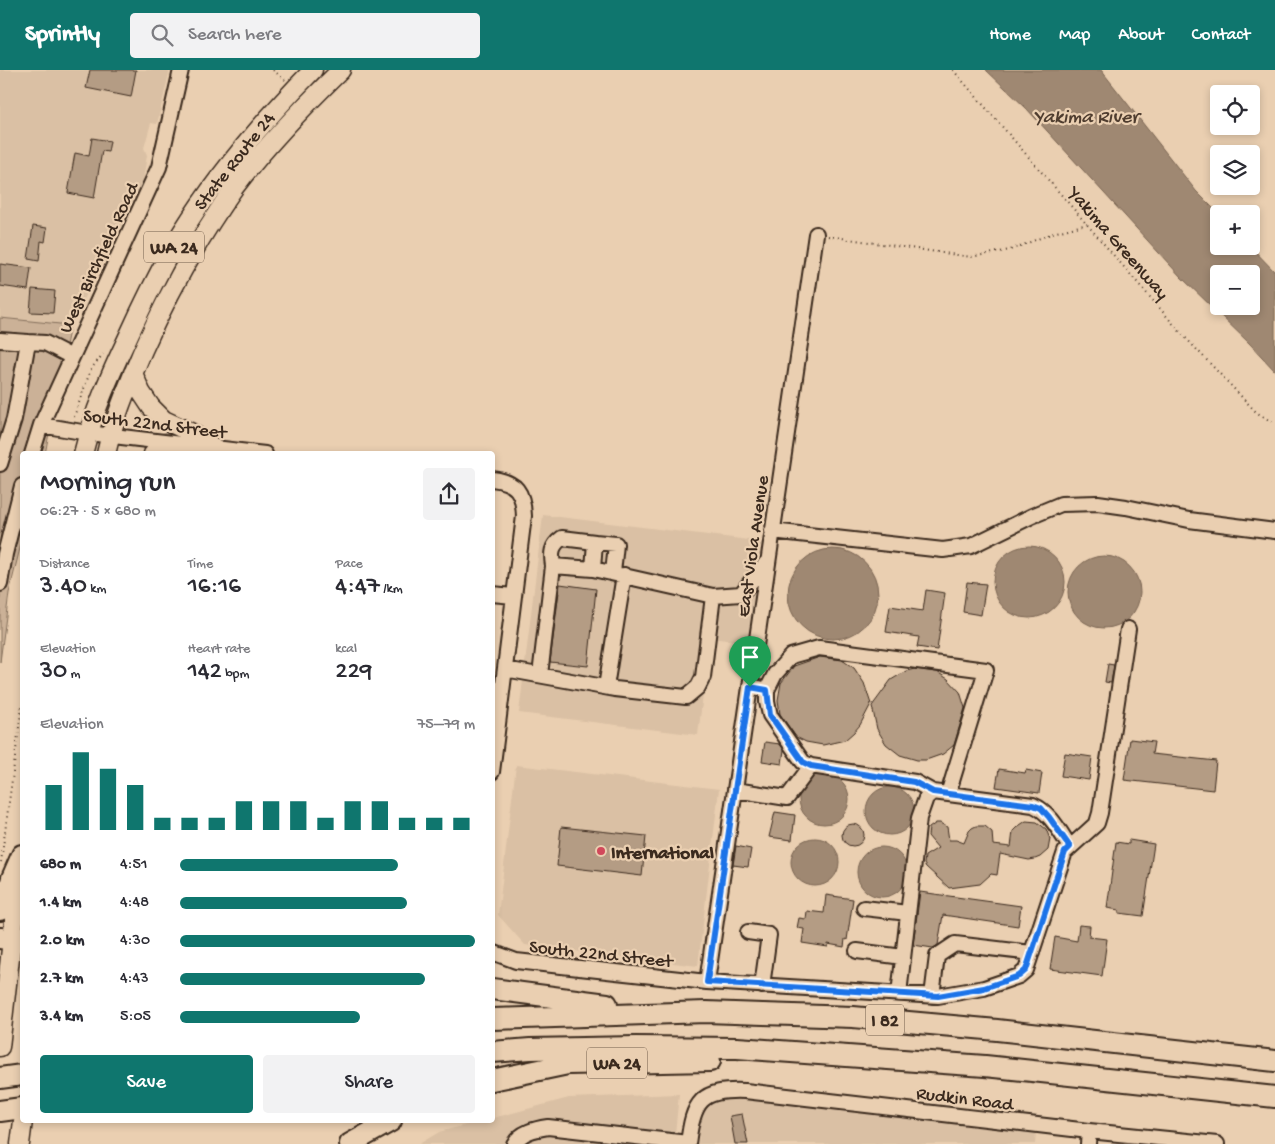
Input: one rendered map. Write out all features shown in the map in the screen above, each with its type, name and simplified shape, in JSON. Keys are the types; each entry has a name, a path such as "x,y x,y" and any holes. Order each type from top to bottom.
{"highway":[{"path":"0,910 20,860"},
{"path":"495,989 601,1004 706,1012"},
{"name":"I 82","path":"495,1019 706,1012 853,1017 1007,1031 1275,1061"},
{"name":"I 82","path":"495,1052 530,1049 737,1048 985,1066 1275,1097"},
{"name":"WA 24","path":"495,1079 568,1064 744,1060 906,1069 985,1066"},
{"path":"0,1078 20,1075"},
{"path":"0,1111 20,1108"},
{"path":"350,1144 388,1123"}],"main road":[{"name":"State Route 24","path":"84,451 88,433 112,370 182,232 257,130 313,70"},
{"name":"State Route 24","path":"107,451 110,436 133,373 186,264 234,188 280,132 341,70"},
{"path":"133,373 141,392 151,407 164,420 190,432 218,450"},
{"path":"163,451 183,445"},
{"path":"0,1048 20,870"},
{"path":"20,1144 22,1123"}],"street":[{"name":"West Birchfield Road","path":"33,451 41,425 158,167 181,70"},
{"name":"East Viola Avenue","path":"707,982 816,234"},
{"path":"0,340 45,343 72,357"},
{"path":"0,464 14,419 28,342"},
{"name":"South 22nd Street","path":"41,425 218,450"},
{"path":"495,479 505,481 518,489 524,505 495,748"},
{"path":"0,584 5,554 20,494"},
{"path":"772,531 943,550 971,546 1061,504 1098,503 1189,520 1275,531"},
{"path":"540,675 553,566 551,553 555,544 562,538 616,544 618,574 606,687"},
{"path":"593,569 596,542"},
{"path":"553,566 593,569 713,596 741,594 767,562"},
{"path":"495,594 513,596"},
{"path":"505,669 606,687 686,697 698,687 703,677 713,596"},
{"path":"948,794 986,670 819,648 792,656 775,674 767,690 770,715 803,762 811,766 914,782 933,792 948,794 1033,805 1041,808 1049,817 1070,847 1097,823 1100,813 1128,629"},
{"path":"750,687 767,690"},
{"path":"735,790 787,798 811,766"},
{"path":"899,994 919,818 926,798 933,792"},
{"name":"South 22nd Street","path":"495,953 516,961 707,982 762,986 932,996 984,988 1019,976 1026,970 1065,852 1070,847"},
{"path":"864,908 908,913"},
{"path":"748,932 769,935 762,986"},
{"path":"932,996 937,956 955,944 1032,953"},
{"path":"857,951 903,957"},
{"name":"Rudkin Road","path":"688,1143 693,1112 698,1104 709,1095 720,1091 745,1091 1089,1137 1217,1144"},
{"path":"513,1142 534,1130 548,1127 659,1142 688,1143"}],"path":[{"path":"274,70 285,80"},
{"name":"Yakima Greenway","path":"953,70 1182,334 1256,412 1275,424"},
{"path":"816,234 971,257 1010,250 1087,224"},
{"path":"0,867 20,720"}],"shaded area":[{"path":"0,70 170,70 157,124 151,123 144,148 147,155 143,182 70,325 0,318"},
{"path":"0,318 70,325 46,451 20,451 20,548 9,593 0,662"},
{"path":"543,515 774,543 762,644 710,638 698,735 519,713"},
{"path":"516,765 719,789 698,966 525,945 498,915"},
{"path":"679,1094 674,1144 419,1144 439,1132 473,1123 495,1123 495,1117 569,1098"},
{"path":"732,1098 1036,1133 1035,1144 698,1144 701,1112 710,1102"}],"water":[{"name":"Yakima River","path":"986,70 1101,70 1196,191 1210,205 1210,255 1259,255 1275,272 1275,371 1220,315 1260,315 1260,265 1210,265 1210,305 1181,277 1026,108"},
{"path":"1029,546 1049,552 1059,562 1065,582 1059,602 1049,612 1029,618 1009,612 999,602 993,582 999,562 1009,552"},
{"path":"833,549 850,552 865,562 875,577 878,594 875,611 865,626 850,636 833,639 816,636 801,626 791,611 788,594 791,577 801,562 816,552"},
{"path":"1104,556 1124,562 1134,572 1140,592 1134,612 1124,622 1104,628 1084,622 1074,612 1068,592 1074,572 1084,562"},
{"path":"824,774 833,776 844,785 849,799 847,808 838,819 824,824 815,822 804,813 799,799 801,790 810,779"},
{"path":"885,787 895,787 904,791 910,797 913,802 913,820 904,831 895,835 885,835 876,831 870,825 866,816 866,806 870,797 876,791"},
{"path":"810,838 820,838 829,842 835,848 838,853 838,871 829,882 820,886 810,886 801,882 795,876 791,867 791,857 795,848 801,842"},
{"path":"882,847 891,849 902,858 907,872 905,881 896,892 882,897 873,895 862,886 857,872 859,863 868,852"}],"building":[{"path":"90,70 136,70 131,97 86,88"},
{"path":"92,138 110,141 108,152 102,151 94,198 68,193 75,153 89,156"},
{"path":"33,226 47,228 45,242 41,241 39,261 28,259"},
{"path":"0,264 31,268 28,290 0,286"},
{"path":"32,289 55,291 53,313 30,312"},
{"path":"967,582 986,584 981,615 963,612"},
{"path":"560,584 596,589 588,666 550,662"},
{"path":"926,590 945,593 937,650 917,647 919,637 886,632 890,606 923,611"},
{"path":"820,657 842,660 854,668 864,683 871,704 860,725 845,740 823,745 806,742 796,737 780,714 778,700 781,683 794,666"},
{"path":"1108,664 1114,665 1111,683 1105,682"},
{"path":"915,669 937,672 948,679 960,692 965,708 954,745 943,754 926,760 917,760 900,755 886,744 877,729 872,706 891,680 906,671"},
{"path":"1130,739 1154,742 1152,754 1216,761 1213,790 1124,780"},
{"path":"765,742 780,744 784,750 782,764 762,761"},
{"path":"1065,753 1092,757 1089,780 1061,776"},
{"path":"999,769 1025,773 1026,770 1042,773 1039,793 996,787"},
{"path":"775,812 795,815 792,840 769,837"},
{"path":"1026,821 1037,822 1046,829 1050,839 1048,850 1040,857 1029,860 1000,854 997,875 991,874 980,884 949,888 924,864 925,856 938,848 928,836 929,828 936,823 947,827 949,840 964,843 972,828 985,826 992,832 993,845 1011,847 1013,831"},
{"path":"853,824 861,827 864,835 861,843 853,846 845,843 842,835 845,827"},
{"name":"International","path":"561,827 646,836 642,876 557,866"},
{"path":"1129,840 1154,844 1143,916 1119,913 1119,910 1107,908 1116,842 1129,844"},
{"path":"736,846 751,849 748,867 733,865"},
{"path":"920,892 1021,906 1018,926 943,915 938,945 933,948 913,945"},
{"path":"826,895 853,899 847,940 845,939 844,947 828,944 828,947 802,943 804,929 797,928 799,918 806,919 807,911 824,913"},
{"path":"1079,925 1090,926 1089,937 1107,939 1102,976 1050,969 1055,937 1077,941"},
{"path":"742,1114 748,1144 735,1144 730,1116"}],"place":[{"name":"International","path":"601,851"}],"route":[{"path":"750,687 767,690 770,715 803,762 811,766 914,782 933,792 1033,805 1041,808 1070,847 1065,852 1026,970 1019,976 984,988 938,996 707,982 750,687"}]}
